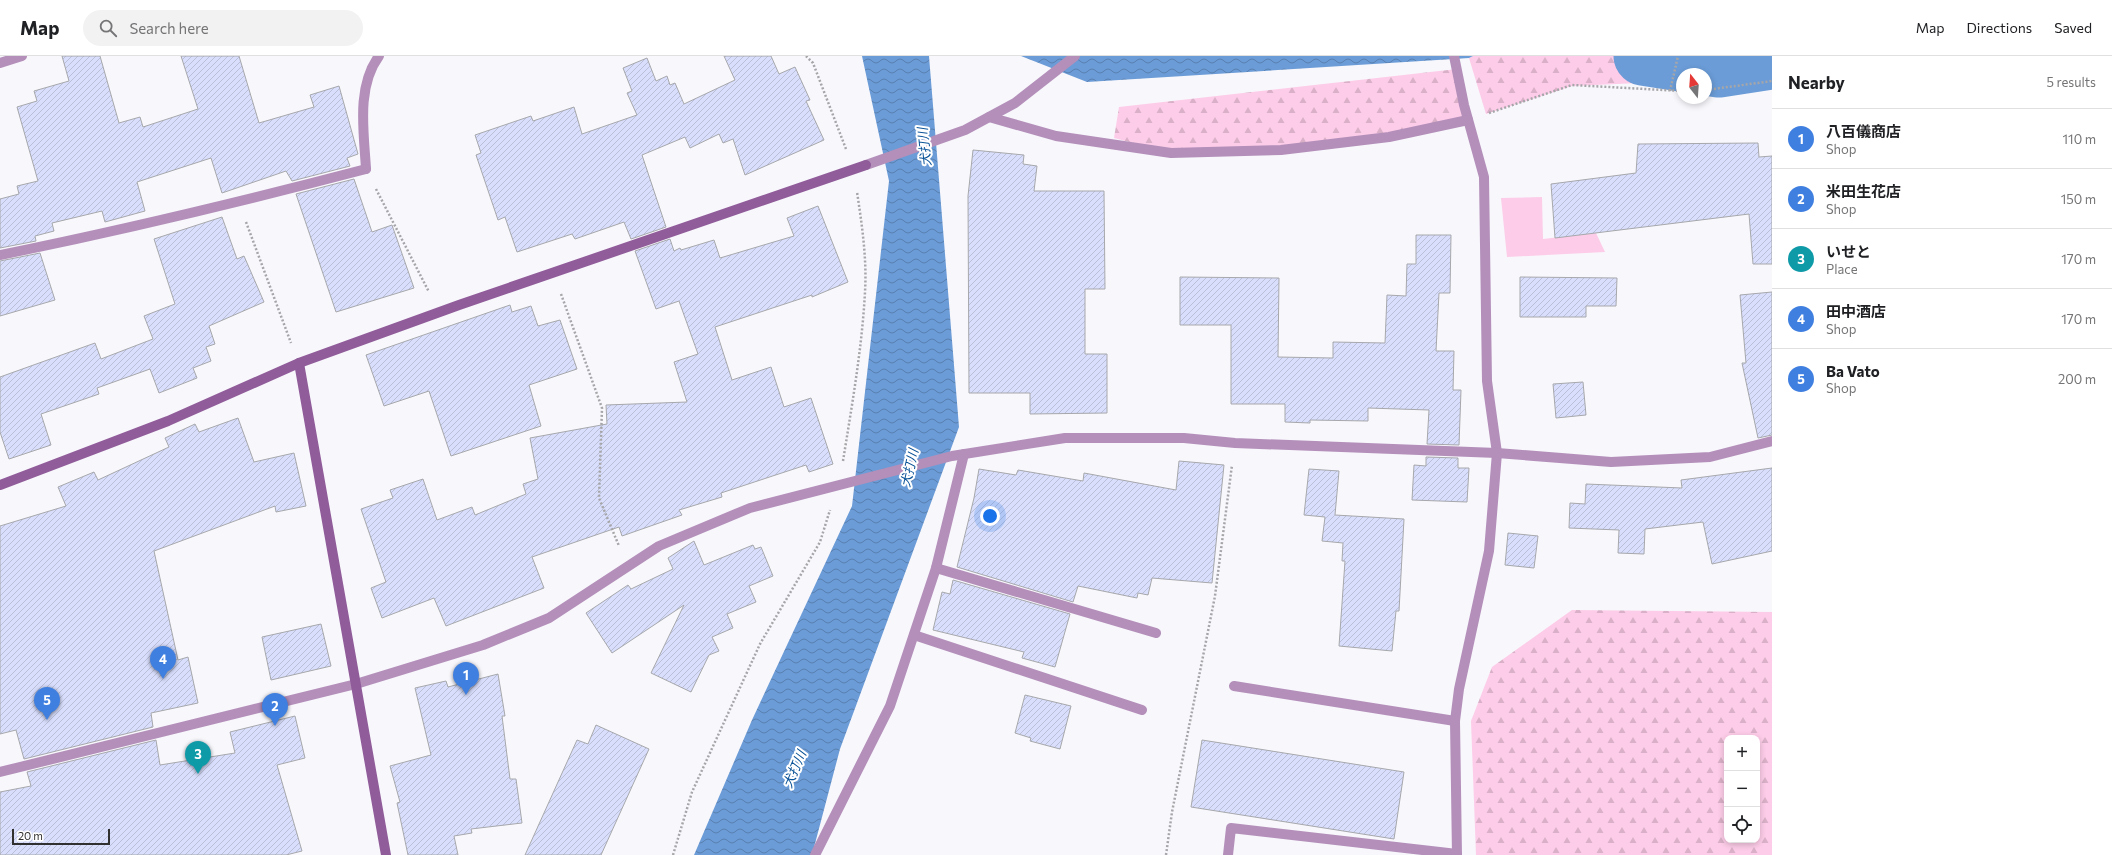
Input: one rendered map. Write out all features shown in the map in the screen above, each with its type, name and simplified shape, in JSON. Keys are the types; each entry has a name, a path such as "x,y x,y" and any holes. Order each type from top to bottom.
{"street":[{"path":"0,63 22,56"},
{"path":"0,255 124,230 239,203 366,169 363,109 372,66 379,56"},
{"path":"0,485 168,421 299,363 439,312 965,130 1015,103 1076,56"},
{"path":"1228,855 1231,828 1457,855 1455,721 1460,689 1489,551 1497,453 1486,381 1484,177 1464,105 1454,56"},
{"path":"989,117 1056,136 1171,153 1281,150 1389,137 1468,120"},
{"path":"299,363 386,855"},
{"path":"0,772 356,684 482,645 549,618 659,546 750,508 952,456 1065,438 1184,438 1235,443 1497,453 1611,462 1710,457 1772,441"},
{"path":"815,855 890,706 936,568 964,454"},
{"path":"936,568 1156,633"},
{"path":"914,635 1142,710"},
{"path":"1234,686 1455,721"}],"path":[{"path":"806,56 813,63 853,169"},
{"path":"1670,90 1678,56"},
{"path":"1712,89 1772,81"},
{"path":"1468,120 1572,86 1676,91"},
{"path":"366,169 439,312"},
{"path":"239,203 299,363"},
{"path":"554,272 602,408 598,498 628,566"},
{"path":"1166,855 1172,812 1215,596 1235,443"}],"green space":[{"path":"1473,56 1673,56 1661,82 1572,86 1486,114 1469,58"},
{"path":"1457,69 1468,120 1281,150 1171,153 1114,138 1119,107"},
{"path":"1542,197 1543,239 1596,233 1605,252 1507,257 1501,198"},
{"path":"1572,610 1772,612 1772,855 1476,855 1471,721 1492,667"}],"water":[{"name":"犬打川","path":"862,56 929,56 959,427 840,749 812,855 694,855 752,720 852,506 889,181"},
{"path":"1021,56 1473,56 1469,58 1087,82"}],"building":[{"path":"62,56 100,56 119,123 140,117 143,127 198,109 181,56 239,56 259,123 314,107 310,95 339,86 358,154 347,158 350,166 292,181 286,171 222,193 211,158 137,182 145,211 105,222 102,211 52,223 54,231 35,236 36,241 0,248 0,199 19,194 17,186 38,181 17,107 37,101 34,91 69,81"},
{"path":"724,56 771,56 779,74 795,67 810,100 806,101 824,140 745,175 733,139 723,143 719,134 690,148 685,137 642,155 666,227 631,239 624,222 575,239 572,234 517,252 505,217 498,220 476,155 481,153 475,135 531,116 533,121 574,107 582,134 637,115 627,93 632,91 623,68 647,58 656,81 667,76 670,85 675,83 684,104 735,80"},
{"path":"1758,143 1759,157 1772,156 1772,264 1753,264 1749,214 1555,238 1551,184 1636,173 1638,144"},
{"path":"973,150 1024,155 1023,164 1037,166 1034,191 1104,191 1105,289 1085,289 1085,354 1107,354 1107,413 1030,414 1030,393 969,393 968,196"},
{"path":"354,179 372,232 392,225 414,288 336,312 296,194"},
{"path":"818,206 848,282 812,297 812,295 715,327 732,380 771,367 784,407 811,398 833,464 809,472 806,465 721,493 722,497 679,510 682,515 622,536 619,527 532,557 544,588 446,626 434,598 382,618 371,588 386,582 361,509 393,498 390,490 423,479 437,520 472,507 475,515 526,494 523,484 538,479 530,438 607,424 606,405 687,402 674,362 698,354 679,301 656,309 635,251 670,239 674,251 680,248 681,250 714,240 720,258 794,236 787,218"},
{"path":"222,217 237,259 244,256 264,302 209,326 215,344 206,347 211,361 193,368 197,378 159,393 150,369 97,388 99,394 41,414 51,445 9,459 0,432 0,377 95,343 101,359 153,339 144,316 175,304 154,239"},
{"path":"1416,235 1451,235 1450,293 1439,293 1436,351 1454,351 1453,390 1461,390 1459,445 1427,444 1429,410 1368,408 1368,421 1310,420 1310,423 1285,422 1285,404 1231,404 1231,325 1180,325 1180,277 1279,278 1278,357 1333,358 1333,342 1385,343 1387,295 1406,296 1407,264 1416,264"},
{"path":"40,253 55,300 0,316 0,261"},
{"path":"1520,277 1617,278 1616,306 1586,306 1586,317 1520,317"},
{"path":"1772,292 1772,435 1758,438 1742,363 1746,363 1740,295"},
{"path":"510,305 512,312 531,306 538,326 560,320 577,369 529,385 541,426 451,456 429,391 384,406 366,355"},
{"path":"1583,382 1586,415 1556,418 1553,384"},
{"path":"238,418 254,462 294,453 306,506 276,512 275,506 154,551 178,660 188,657 198,703 151,713 153,727 24,759 16,730 0,734 0,526 66,506 58,487 94,472 98,480 169,447 165,438 195,424 199,432"},
{"path":"1426,457 1458,458 1458,468 1469,468 1467,502 1412,500 1414,465 1426,466"},
{"path":"1179,461 1224,465 1212,583 1152,578 1148,595 1138,593 1137,598 1078,586 1073,602 957,567 974,498 979,469 1016,475 1018,470 1083,481 1084,473 1176,490"},
{"path":"1772,468 1772,551 1712,564 1703,522 1645,529 1644,554 1618,553 1619,530 1569,528 1570,503 1585,504 1586,484 1682,488 1681,480"},
{"path":"1309,469 1339,471 1335,515 1404,519 1399,611 1396,611 1392,651 1339,646 1345,561 1342,561 1343,543 1322,541 1325,517 1304,515"},
{"path":"1508,533 1538,536 1534,568 1505,565"},
{"path":"694,541 704,565 753,545 755,549 761,547 773,576 749,586 756,602 727,614 733,628 712,637 719,651 709,655 691,692 651,673 684,605 612,653 586,613 628,585 631,589 673,569 668,558"},
{"path":"953,580 1070,614 1055,667 1022,658 1024,652 933,630 942,592 950,594"},
{"path":"321,624 331,666 271,680 262,637"},
{"path":"498,674 505,716 502,716 510,779 516,779 522,823 471,829 472,833 454,836 458,855 408,855 397,803 400,802 390,766 431,755 415,688 446,681 448,687"},
{"path":"1025,695 1071,706 1060,749 1030,741 1031,738 1015,733"},
{"path":"295,716 305,758 277,765 302,851 286,855 0,855 0,792 31,786 27,772 156,740 160,765 235,753 230,732"},
{"path":"596,725 649,749 601,855 525,855 577,740 588,744"},
{"path":"1202,740 1404,772 1394,839 1191,807"}],"waterway":[{"path":"1643,56 1719,68 1772,60"}],"place":[{"name":"田中酒店","path":"163,679"},
{"name":"八百儀商店","path":"466,695"},
{"name":"Ba Vato","path":"47,720"},
{"name":"米田生花店","path":"275,726"},
{"name":"いせと","path":"198,774"}]}
